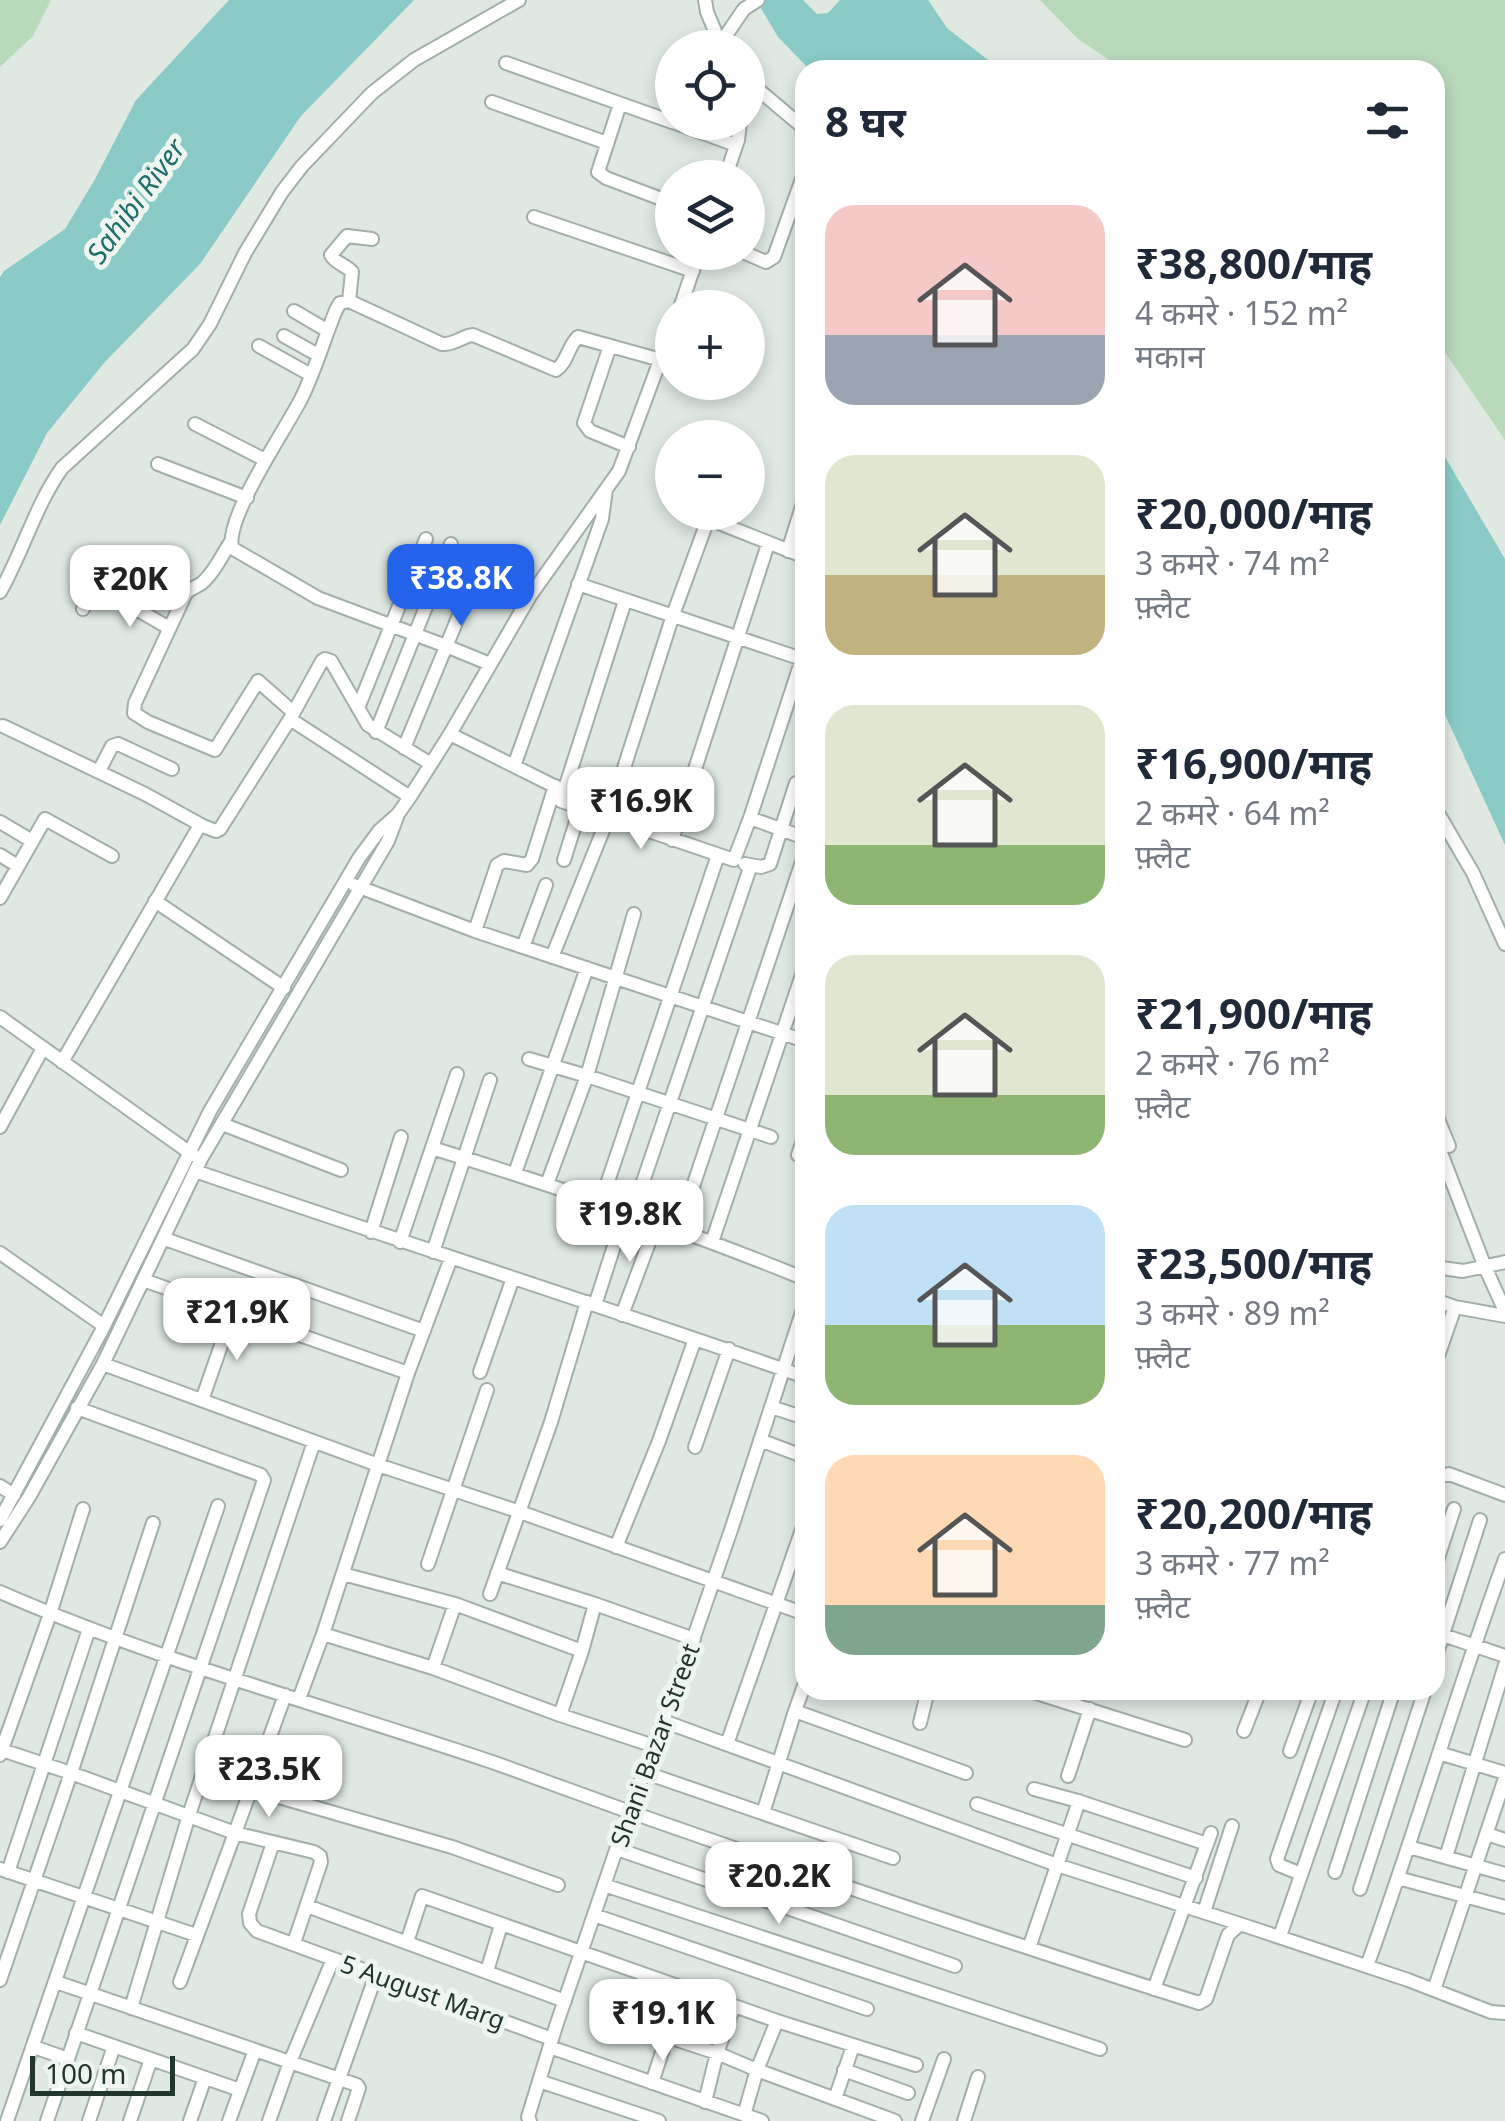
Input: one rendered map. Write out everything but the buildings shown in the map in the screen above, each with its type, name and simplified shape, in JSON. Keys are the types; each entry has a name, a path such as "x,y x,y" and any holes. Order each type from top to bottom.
{"street":[{"path":"0,592 62,468 193,349 265,218 302,166 386,80 518,0"},
{"path":"706,0 714,30"},
{"path":"731,30 744,8 755,2"},
{"path":"506,63 655,116"},
{"path":"765,95 795,121"},
{"path":"492,102 607,142"},
{"path":"620,104 598,172 655,196"},
{"path":"722,140 736,145"},
{"path":"731,160 737,140"},
{"path":"765,262 774,257 795,198"},
{"path":"534,217 692,272 686,290"},
{"path":"349,301 352,272 332,256 347,236 372,239"},
{"path":"410,797 291,716 258,681 215,750 134,713 135,703 189,588 208,578 230,543 265,460 297,406 340,303 349,301 442,344 473,335 556,370 578,337 655,358"},
{"path":"294,311 328,331"},
{"path":"284,336 318,356"},
{"path":"259,346 311,375"},
{"path":"610,346 584,423 590,432 629,447"},
{"path":"0,1542 103,1364 164,1239 210,1111 346,880 378,832 410,797 544,574 619,471 655,376"},
{"path":"195,424 265,460"},
{"path":"158,464 247,498"},
{"path":"514,766 602,519 606,488"},
{"path":"552,958 608,818 707,522 714,521 795,552"},
{"path":"788,550 795,528"},
{"path":"358,708 426,540"},
{"path":"230,543 240,553 318,598 490,664"},
{"path":"376,732 451,544"},
{"path":"672,840 768,544"},
{"path":"404,748 484,555"},
{"path":"578,584 795,654"},
{"path":"82,609 90,590 98,587 169,628"},
{"path":"476,931 497,865 504,861 527,865 532,859 626,601"},
{"path":"3,726 200,825 220,829 325,659 331,661 368,725 432,764"},
{"path":"734,860 795,684"},
{"path":"450,734 558,788"},
{"path":"99,771 115,744 172,769"},
{"path":"558,788 560,801 580,809 750,866 766,867 795,785"},
{"path":"564,860 580,809"},
{"path":"0,1520 195,1161 222,1124 388,841 398,814"},
{"path":"750,818 795,834"},
{"path":"2,890 42,822 48,819 112,856"},
{"path":"0,822 32,841"},
{"path":"62,1062 200,825"},
{"path":"1445,825 1473,873 1505,944"},
{"path":"0,855 18,866"},
{"path":"601,1202 718,855"},
{"path":"490,1594 591,1304 670,1104 750,866"},
{"path":"346,880 552,958 795,1038"},
{"path":"678,1231 795,883"},
{"path":"523,947 546,885"},
{"path":"156,901 284,988"},
{"path":"547,1184 587,1076 634,914"},
{"path":"515,1173 586,968"},
{"path":"712,1242 795,997"},
{"path":"0,1016 195,1161 370,1232 795,1374"},
{"path":"0,1127 43,1048"},
{"path":"529,1059 771,1136"},
{"path":"400,1242 457,1074"},
{"path":"434,1252 490,1080"},
{"path":"222,1124 340,1170"},
{"path":"370,1232 401,1137"},
{"path":"1447,1146 1485,1267 1505,1314"},
{"path":"432,1148 601,1202 795,1274"},
{"path":"622,1314 656,1224"},
{"path":"164,1239 424,1331"},
{"path":"0,1252 104,1326"},
{"path":"180,1982 251,1789 323,1634 408,1373 452,1258"},
{"path":"1445,1268 1463,1271 1505,1262"},
{"path":"480,1372 513,1278"},
{"path":"143,1280 408,1373"},
{"path":"1445,1304 1505,1314"},
{"path":"1445,1336 1455,1307"},
{"path":"202,1400 233,1311"},
{"path":"616,1547 695,1339"},
{"name":"Shani Bazar Street","path":"530,2121 539,2080 629,1812 694,1639 771,1407 795,1347"},
{"path":"695,1447 729,1349"},
{"path":"103,1364 378,1466 520,1512 795,1611"},
{"path":"428,1564 487,1390"},
{"path":"771,1407 795,1415"},
{"path":"47,2121 264,1478 78,1408"},
{"path":"760,1440 795,1453"},
{"path":"131,2008 189,1815 314,1442"},
{"path":"1445,1476 1449,1474 1505,1495"},
{"path":"0,1486 14,1495"},
{"path":"8,2121 218,1506"},
{"path":"83,1509 50,1614 5,1721 0,1753 71,1773 235,1832 314,1852 321,1862 294,1943"},
{"path":"1445,1536 1454,1509"},
{"path":"1445,1616 1480,1520"},
{"path":"0,1980 153,1523"},
{"path":"726,1744 795,1550"},
{"path":"1366,1966 1505,1558"},
{"path":"496,1573 694,1639"},
{"path":"343,1574 454,1604 582,1651"},
{"path":"0,1592 88,1629 234,1680 497,1764 1154,1989 1203,2002 1228,1935 1240,1924"},
{"path":"433,1668 454,1604"},
{"path":"560,1716 595,1604"},
{"path":"88,1629 4,1871 196,1935"},
{"path":"323,1634 433,1668 654,1746"},
{"path":"1445,1635 1505,1656"},
{"path":"1446,1857 1505,1665"},
{"path":"762,1813 799,1700"},
{"path":"920,1723 926,1700"},
{"path":"1060,1700 1185,1740"},
{"path":"1244,1731 1254,1700"},
{"path":"1290,1751 1308,1700"},
{"path":"1302,1874 1279,1865 1278,1854 1332,1700"},
{"path":"1280,1936 1362,1700"},
{"path":"1335,1872 1391,1700"},
{"path":"1360,1890 1422,1700"},
{"path":"1068,1776 1090,1709"},
{"path":"795,1712 966,1773"},
{"path":"663,1721 1057,1865 1280,1936 1492,2012 1505,2012"},
{"path":"1434,1990 1487,1834 1501,1806 1505,1776 1439,1753"},
{"path":"644,1772 893,1858"},
{"path":"251,1789 452,1847 558,1885"},
{"path":"1034,1789 1209,1838 1154,1989"},
{"path":"1029,1948 1079,1801"},
{"path":"977,1804 1196,1878"},
{"path":"1204,1912 1232,1826"},
{"path":"1487,1834 1505,1840"},
{"name":"5 August Marg","path":"273,1843 249,1914 256,1930 652,2083 762,2121"},
{"path":"1409,1847 1505,1874"},
{"path":"617,1849 955,1966"},
{"path":"1398,1878 1505,1907"},
{"path":"604,1885 1100,2050"},
{"path":"407,1942 422,1896 777,2021 916,2065"},
{"path":"306,1906 565,2001"},
{"path":"594,1915 867,2009"},
{"path":"487,1971 501,1926"},
{"path":"269,2121 332,1958"},
{"path":"324,2121 376,1975"},
{"path":"56,1982 358,2086 348,2121"},
{"path":"652,2083 688,1990"},
{"path":"704,2102 734,2006"},
{"path":"744,2115 777,2021"},
{"path":"653,2032 895,2121"},
{"path":"76,2034 240,2090"},
{"path":"89,2121 114,2046"},
{"path":"835,2099 854,2046"},
{"path":"34,2047 68,2059"},
{"path":"229,2121 255,2050"},
{"path":"130,2121 151,2059"},
{"path":"922,2121 944,2059"},
{"path":"844,2070 908,2093"},
{"path":"964,2121 978,2077"},
{"path":"190,2121 205,2078"},
{"path":"539,2080 659,2121"}],"green space":[{"path":"0,0 51,0 33,36 0,67"},
{"path":"1040,0 1505,0 1505,440 1445,353 1445,60 1109,60 1078,39"}],"water":[{"name":"Sahibi River","path":"229,0 414,0 301,116 200,264 104,363 47,433 0,525 0,277 65,229 136,100"},
{"path":"756,0 803,0 817,14 828,13 840,0 928,0 947,28 988,60 800,60 778,37"},
{"path":"1445,457 1505,559 1505,845 1445,715"}]}
